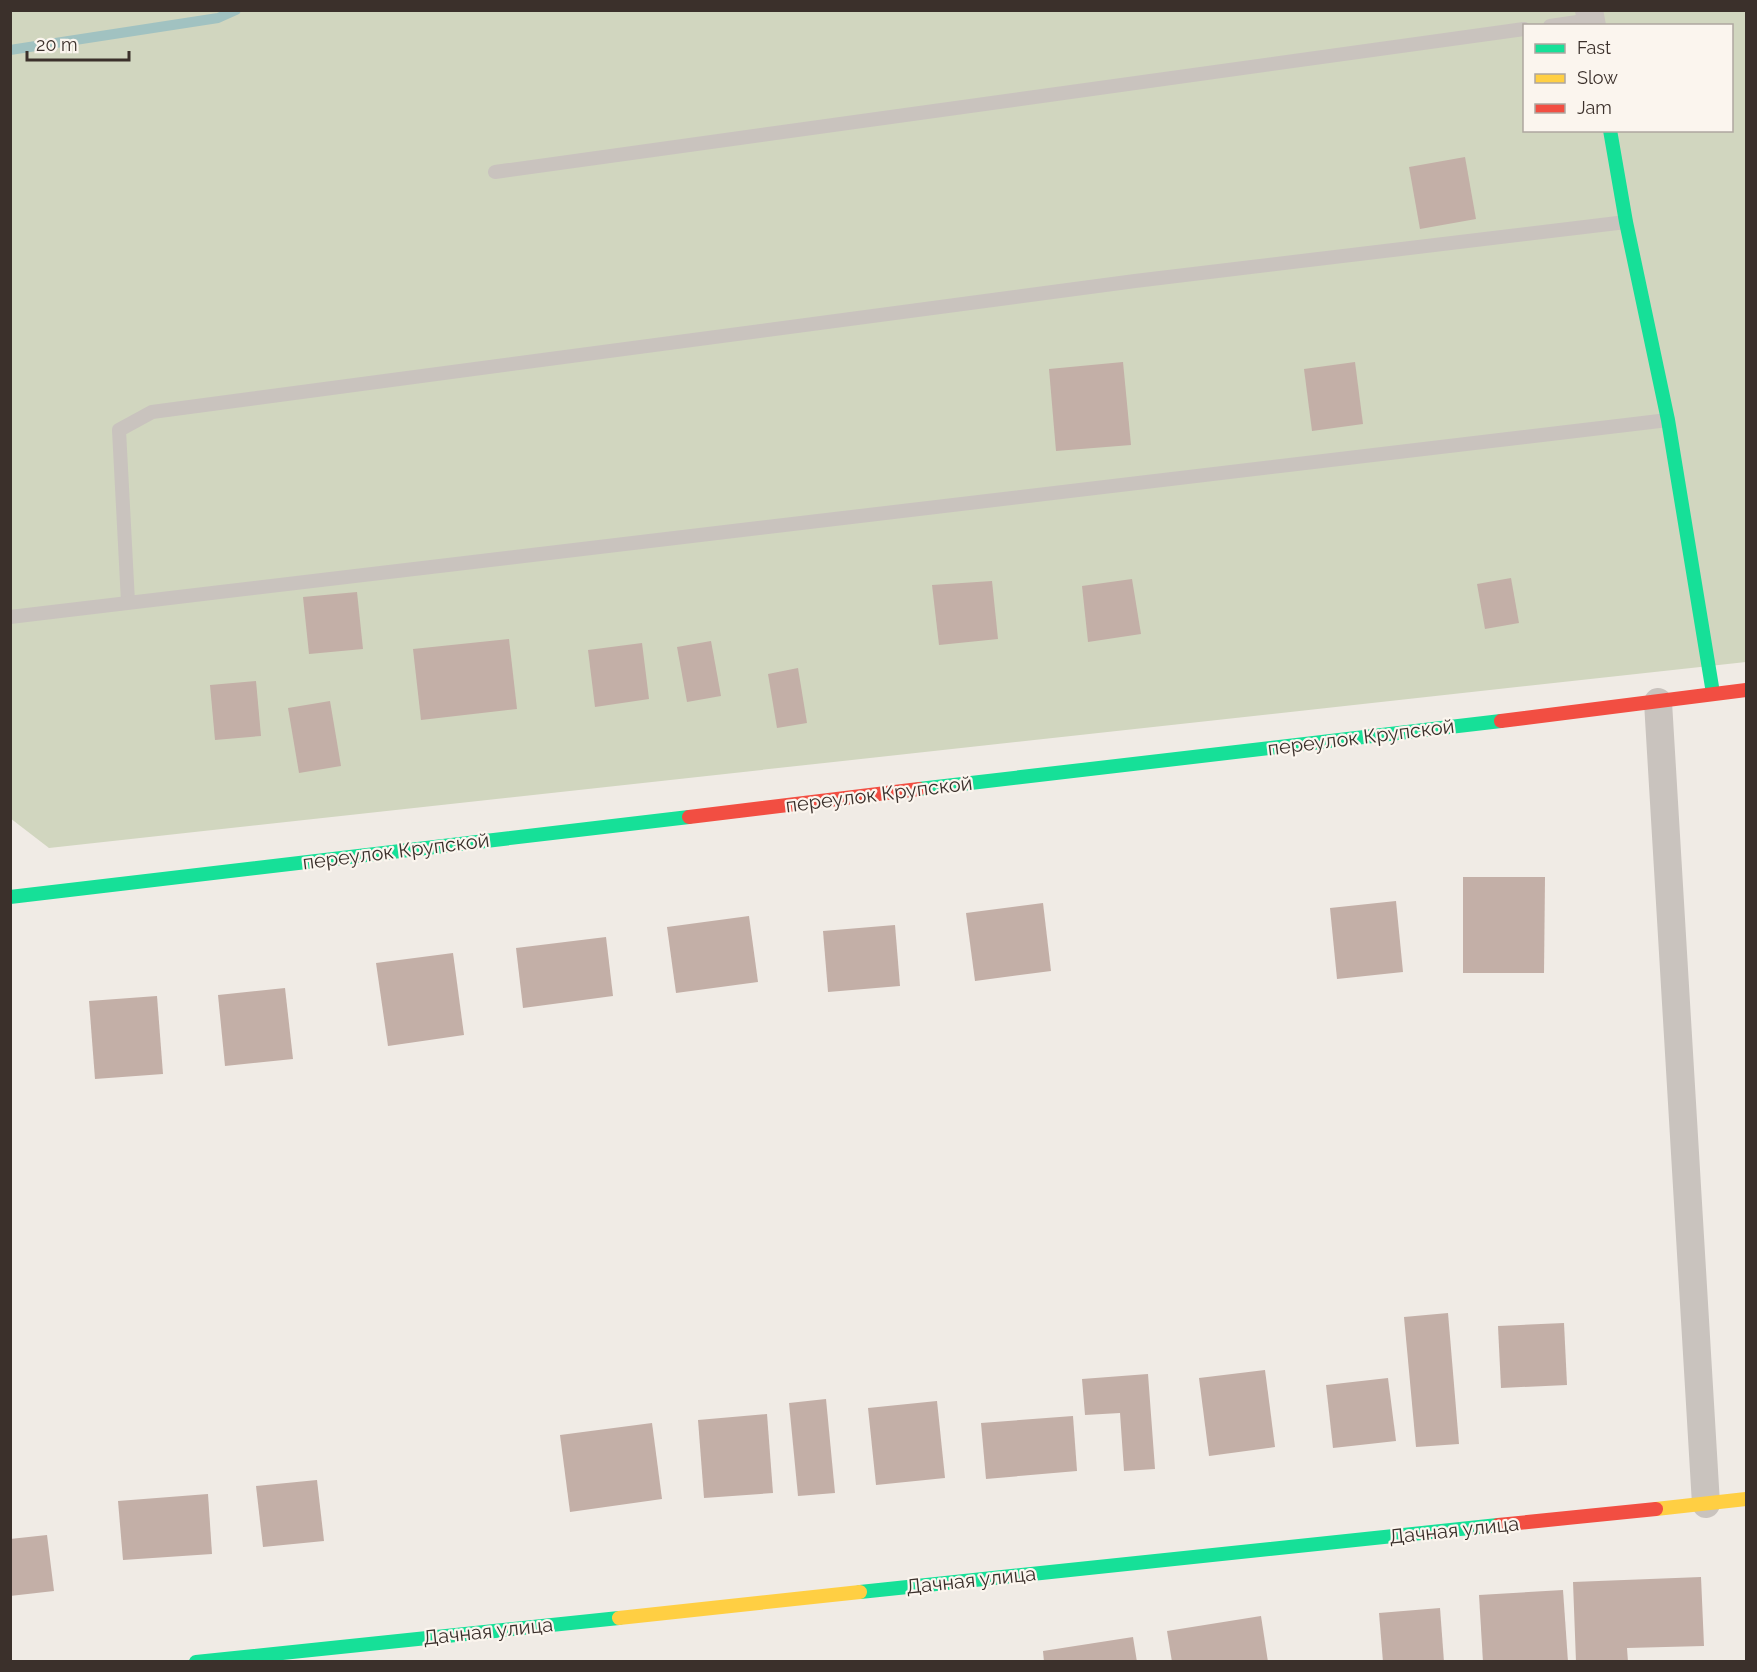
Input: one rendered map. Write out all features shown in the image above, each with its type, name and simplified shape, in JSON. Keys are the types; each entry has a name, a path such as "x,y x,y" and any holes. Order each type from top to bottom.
{"street":[{"path":"1610,132 1626,222 1668,420 1713,693"},
{"name":"переулок Крупской","path":"10,897 1746,690"},
{"path":"1658,702 1706,1504"},
{"name":"Дачная улица","path":"196,1662 1746,1498"}],"lane":[{"path":"1562,24 1591,19"},
{"path":"495,172 1523,29"},
{"path":"128,602 119,430 152,412 1135,281 1626,222"},
{"path":"10,617 1668,420"}],"green space":[{"path":"10,11 1746,11 1746,662 49,848 10,818"}],"building":[{"path":"1465,157 1476,219 1420,229 1409,167"},
{"path":"1123,362 1131,445 1056,451 1049,369"},
{"path":"1355,362 1363,424 1312,431 1304,369"},
{"path":"1511,578 1519,623 1485,629 1477,584"},
{"path":"1132,579 1141,634 1088,642 1082,586"},
{"path":"992,581 998,639 939,645 932,585"},
{"path":"357,592 363,649 309,654 303,597"},
{"path":"509,639 517,709 421,720 413,649"},
{"path":"711,641 721,696 687,702 677,647"},
{"path":"642,643 649,699 595,707 588,650"},
{"path":"798,668 807,723 777,728 768,674"},
{"path":"256,681 261,736 215,740 210,685"},
{"path":"330,701 341,766 299,773 288,708"},
{"path":"1463,877 1545,877 1544,973 1463,973"},
{"path":"1396,901 1403,972 1337,979 1330,908"},
{"path":"1043,903 1051,971 975,981 966,913"},
{"path":"749,916 758,982 676,993 667,927"},
{"path":"895,925 900,986 828,992 823,931"},
{"path":"606,937 613,996 523,1008 516,948"},
{"path":"453,953 464,1035 388,1046 376,963"},
{"path":"285,988 293,1059 225,1066 218,995"},
{"path":"157,996 163,1074 95,1079 89,1001"},
{"path":"1448,1313 1459,1444 1416,1447 1404,1317"},
{"path":"1564,1323 1567,1385 1501,1388 1498,1326"},
{"path":"1265,1370 1275,1447 1209,1456 1199,1378"},
{"path":"1148,1374 1155,1469 1124,1471 1120,1413 1085,1415 1082,1379"},
{"path":"1388,1378 1396,1441 1333,1448 1326,1385"},
{"path":"826,1399 835,1493 798,1496 789,1403"},
{"path":"937,1401 945,1478 876,1485 868,1408"},
{"path":"767,1414 773,1493 704,1498 698,1420"},
{"path":"1073,1416 1077,1471 986,1479 981,1423"},
{"path":"652,1423 662,1499 570,1512 560,1435"},
{"path":"317,1480 324,1541 263,1547 256,1486"},
{"path":"208,1494 212,1554 123,1560 118,1501"},
{"path":"47,1535 54,1591 10,1596 10,1539"},
{"path":"1701,1577 1704,1646 1627,1648 1628,1662 1576,1662 1573,1582"},
{"path":"1563,1590 1568,1662 1483,1662 1479,1595"},
{"path":"1440,1608 1444,1662 1383,1662 1379,1613"},
{"path":"1261,1616 1268,1662 1172,1662 1167,1631"},
{"path":"1133,1637 1137,1662 1044,1662 1043,1651"}],"waterway":[{"path":"10,50 218,18 236,10"}],"traffic: fast":[{"path":"1610,132 1626,222 1668,420 1713,693"},
{"path":"919,789 1501,721"},
{"path":"10,897 689,817"},
{"path":"860,1592 1498,1525"},
{"path":"196,1662 619,1618"}],"traffic: slow":[{"path":"1656,1509 1746,1499"},
{"path":"619,1618 860,1592"}],"traffic: jam":[{"path":"1501,721 1746,690"},
{"path":"689,817 919,789"},
{"path":"1498,1525 1656,1509"}]}
